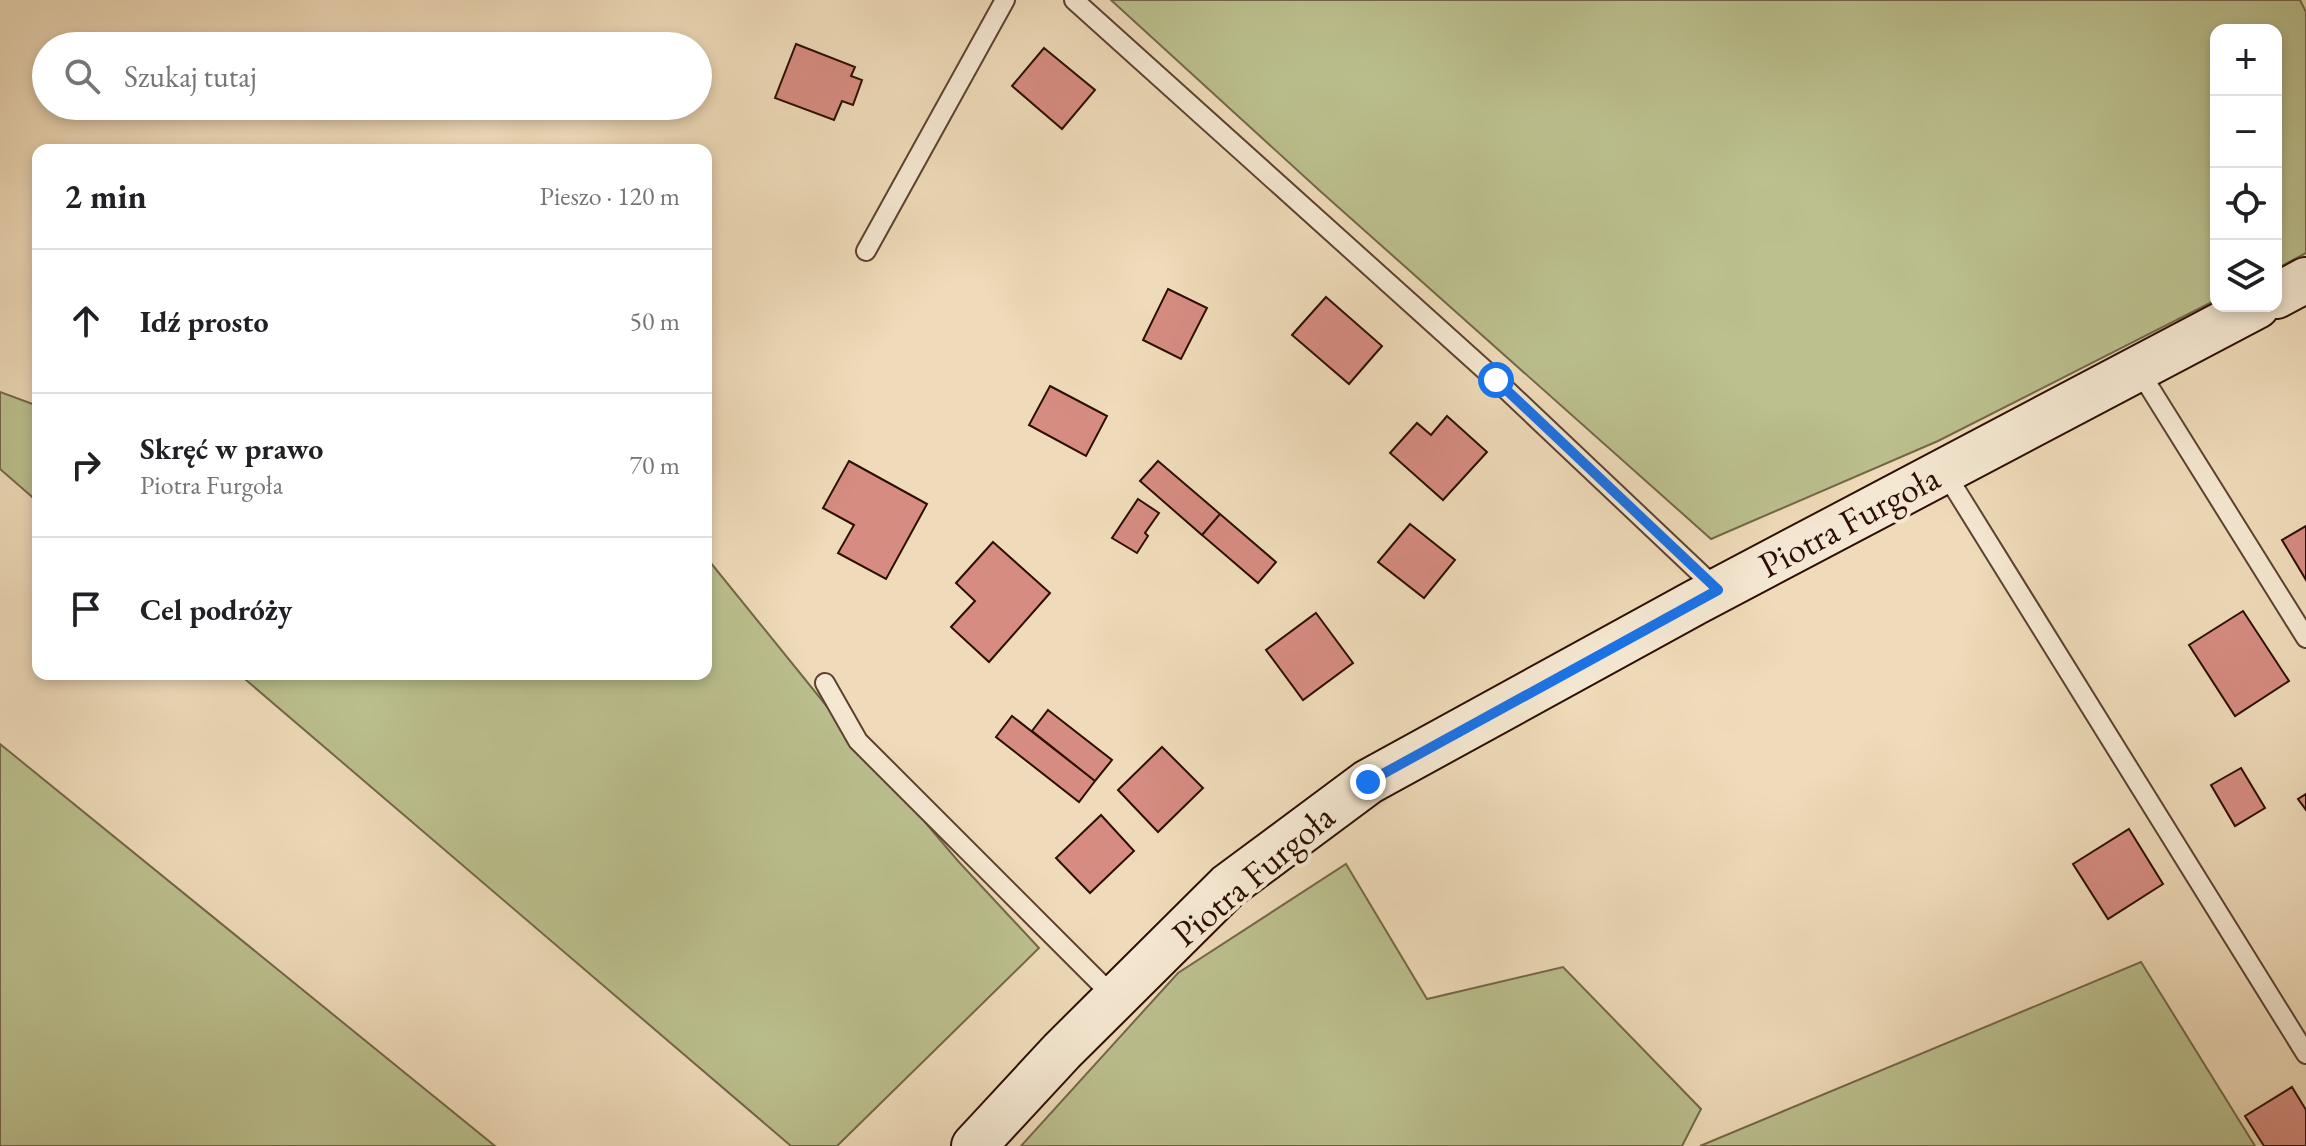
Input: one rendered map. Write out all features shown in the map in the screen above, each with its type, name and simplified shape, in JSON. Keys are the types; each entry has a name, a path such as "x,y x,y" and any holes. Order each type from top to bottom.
{"street":[{"path":"2282,293 2306,280"},
{"name":"Piotra Furgoła","path":"974,1146 1062,1051 1228,886 1368,782 1718,590 2246,312"}],"lane":[{"path":"866,251 1005,0"},
{"path":"1074,0 1496,380 1718,590"},
{"path":"2138,369 2306,638"},
{"path":"1944,471 2306,1054"},
{"path":"825,683 858,741 1115,998"}],"green space":[{"path":"1111,0 2300,0 2306,12 2306,253 2282,266 2282,24 2210,24 2210,303 1938,441 1711,539"},
{"path":"0,392 32,404 32,497 0,469"},
{"path":"712,564 958,861 1039,948 837,1146 791,1146 246,680 712,680"},
{"path":"0,744 495,1146 0,1146"},
{"path":"1346,864 1427,999 1563,967 1701,1109 1682,1146 1021,1146 1178,973"},
{"path":"2141,962 2255,1146 1700,1146"}],"building":[{"path":"796,44 855,67 851,76 862,80 853,105 842,101 834,120 775,98"},
{"path":"1044,48 1095,90 1062,129 1012,86"},
{"path":"1168,289 1207,308 1181,359 1143,340"},
{"path":"1326,297 1382,346 1349,384 1292,335"},
{"path":"1050,386 1107,416 1086,456 1029,425"},
{"path":"1447,416 1487,452 1443,500 1390,453 1417,423 1431,435"},
{"path":"849,461 927,504 886,579 838,553 854,525 823,508"},
{"path":"1158,461 1220,514 1202,535 1140,481"},
{"path":"1138,499 1159,513 1145,533 1148,536 1137,553 1112,538"},
{"path":"1220,514 1276,562 1258,583 1202,535"},
{"path":"1410,524 1455,560 1424,598 1378,562"},
{"path":"2306,526 2306,580 2282,540"},
{"path":"993,542 1050,593 989,662 951,627 975,601 956,583"},
{"path":"2243,611 2289,681 2235,716 2189,645"},
{"path":"1316,613 1353,663 1303,700 1266,650"},
{"path":"1048,710 1112,760 1095,781 1032,731"},
{"path":"1012,716 1095,781 1079,802 996,737"},
{"path":"1162,747 1203,788 1158,832 1118,790"},
{"path":"2241,768 2265,808 2235,826 2211,785"},
{"path":"2306,794 2306,810 2298,799"},
{"path":"1101,815 1134,851 1090,893 1056,858"},
{"path":"2129,829 2163,884 2108,919 2073,864"},
{"path":"2292,1087 2306,1110 2306,1146 2264,1146 2245,1116"}],"route":[{"path":"1368,782 1718,590 1496,380"}]}
